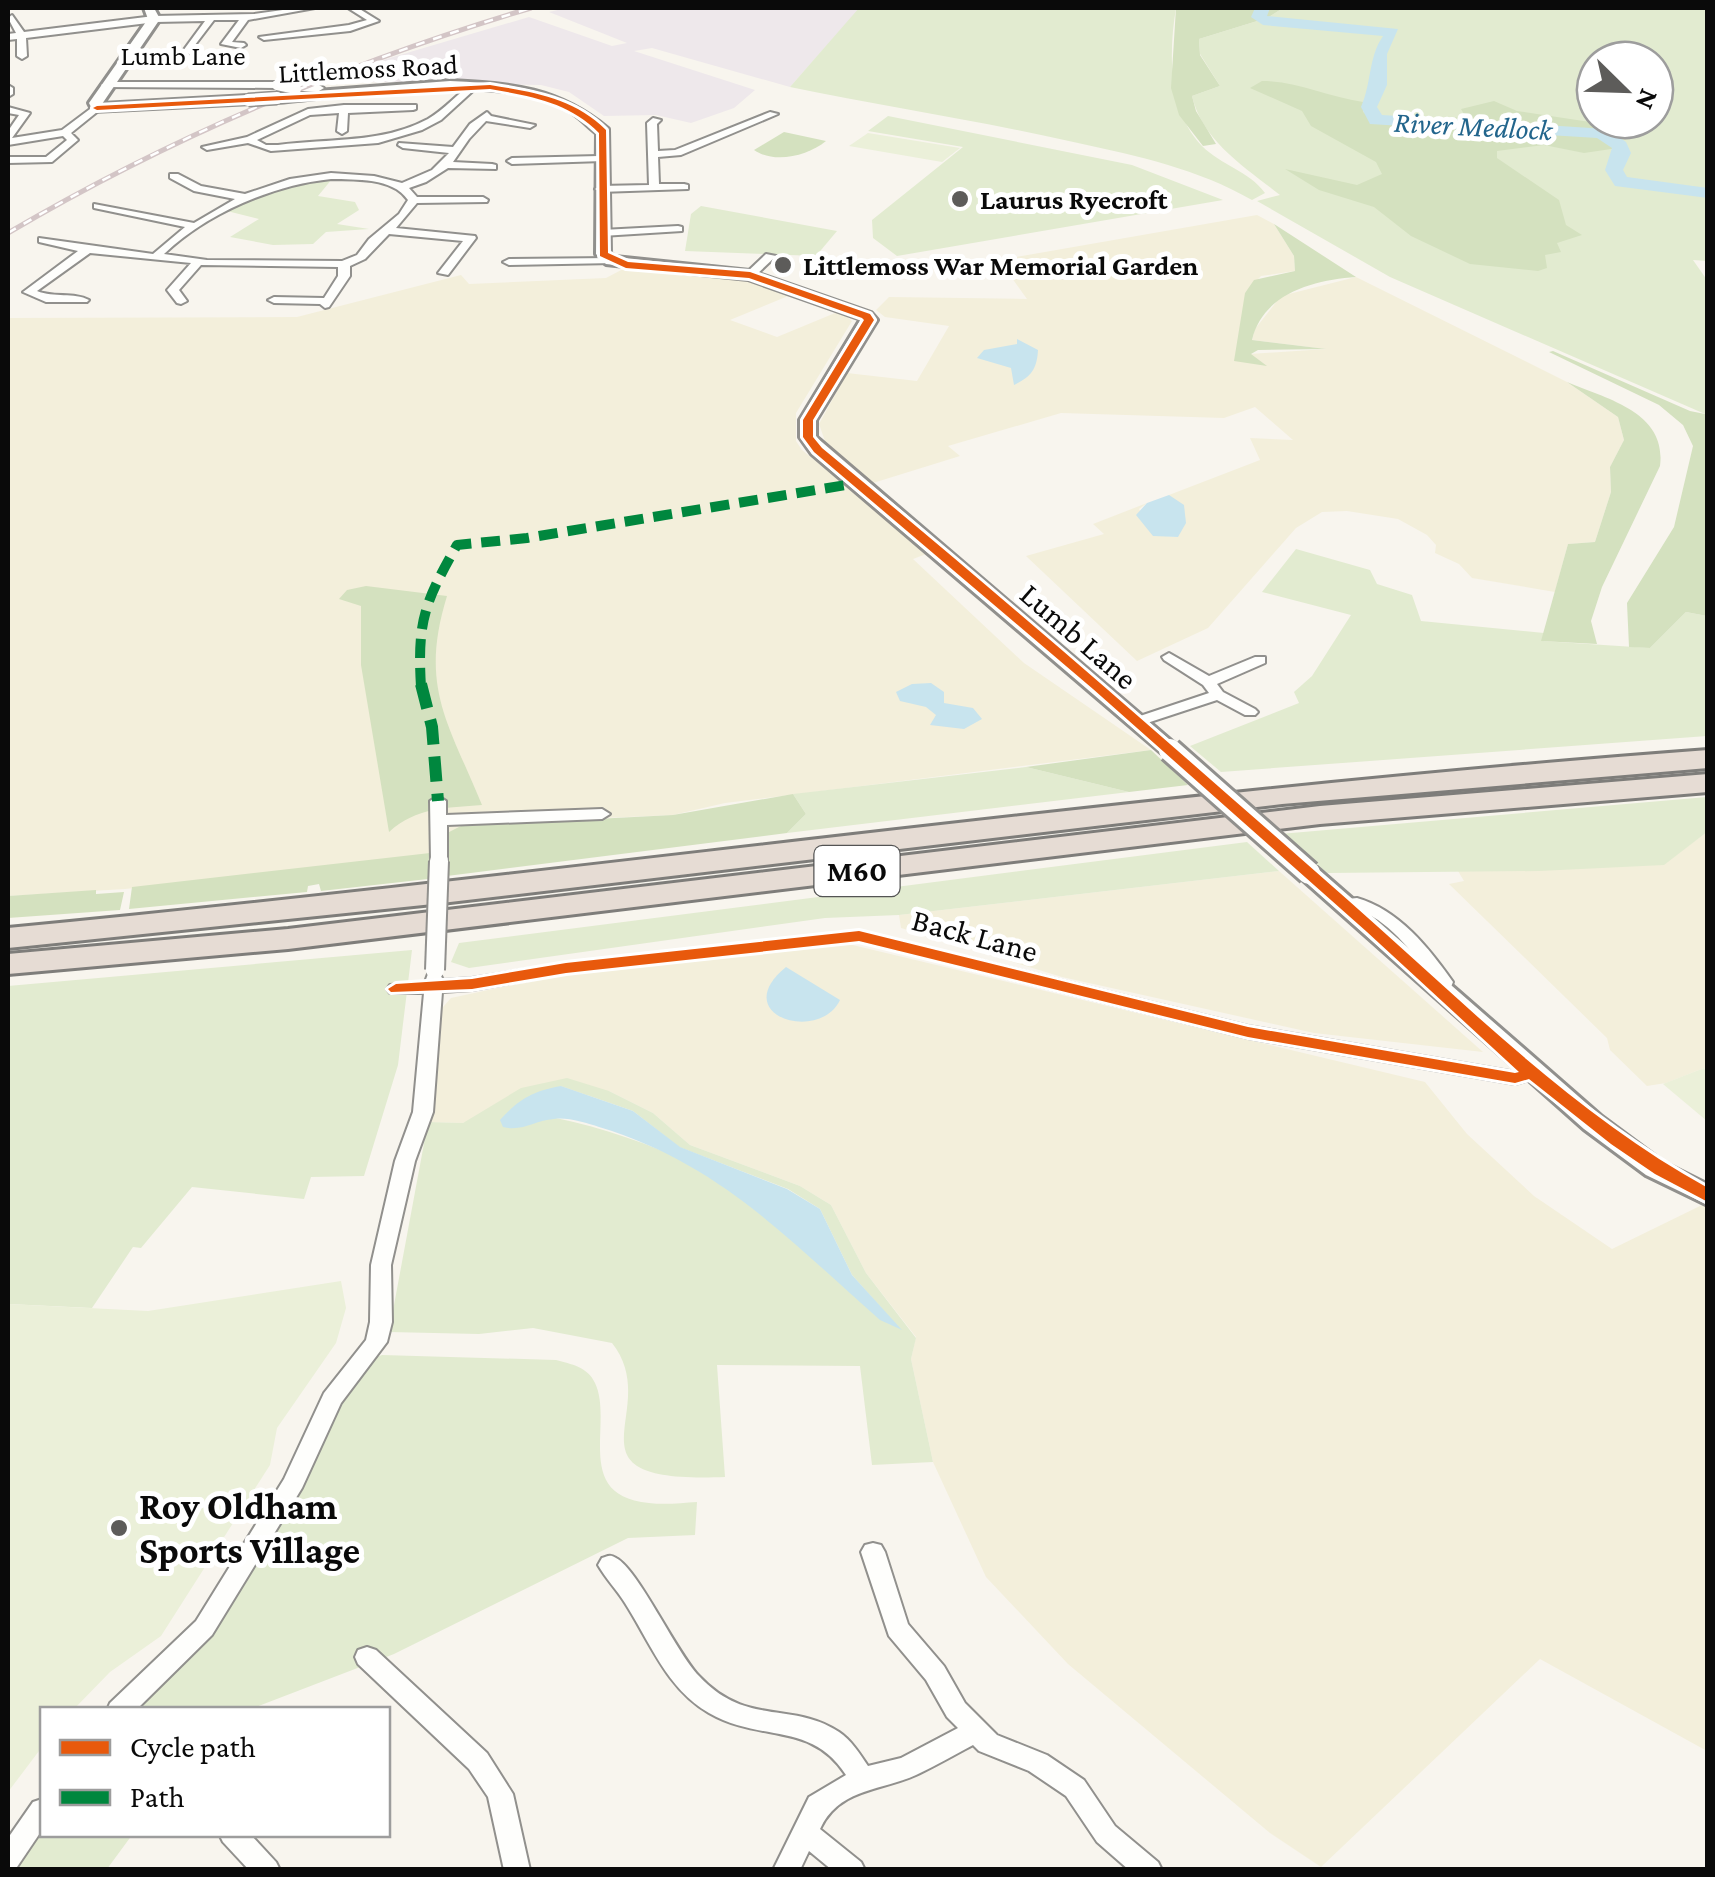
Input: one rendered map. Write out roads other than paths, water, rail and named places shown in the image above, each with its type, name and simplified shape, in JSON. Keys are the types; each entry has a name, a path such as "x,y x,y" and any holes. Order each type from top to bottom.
{"highway":[{"name":"M60","path":"8,938 286,914 1303,793 1708,759"},
{"name":"M60","path":"8,964 288,939 1320,814 1708,784"}],"street":[{"path":"8,37 152,16 212,17 231,12 246,17 311,8"},
{"path":"352,8 388,24"},
{"path":"8,139 64,133 97,108 95,103 152,16"},
{"path":"185,55 212,17"},
{"path":"226,44 246,17"},
{"path":"12,18 20,35 22,56"},
{"path":"264,37 350,28 375,20"},
{"path":"74,29 82,45"},
{"path":"211,44 242,44"},
{"name":"Lumb Lane","path":"106,85 277,91 319,88"},
{"path":"331,176 337,157 422,118 454,86"},
{"path":"250,140 268,149 337,157 426,126 451,109 472,86"},
{"name":"Littlemoss Road","path":"97,108 248,100 277,91 472,86 540,96 571,106 592,118 603,132 600,159"},
{"path":"207,146 250,140 308,112 413,107"},
{"path":"342,130 344,108"},
{"path":"8,110 22,109 25,113 8,139"},
{"path":"653,154 677,153 773,114"},
{"path":"156,258 194,226 283,177 331,176 402,187 430,178 449,164 468,131 485,117 530,125"},
{"path":"654,187 652,123 656,120"},
{"path":"8,160 51,159 72,144 64,133"},
{"path":"403,145 458,151"},
{"path":"512,161 600,159 603,254 612,260"},
{"path":"449,164 492,167"},
{"path":"174,176 198,189 244,196"},
{"path":"600,189 684,186"},
{"path":"402,187 413,200"},
{"path":"43,240 203,262 344,264 358,260 372,238 413,200 483,200"},
{"path":"98,206 194,226"},
{"path":"602,233 644,224 678,229"},
{"path":"385,230 485,238"},
{"path":"444,273 471,238"},
{"path":"83,300 46,299 29,292 88,249"},
{"path":"750,275 770,256"},
{"path":"509,262 612,260"},
{"name":"Lumb Lane","path":"612,260 750,275 863,314 869,320 808,420 808,437 818,450 1144,719 1170,750 1534,1073 1634,1154 1708,1196"},
{"path":"181,301 172,290 203,262"},
{"path":"274,300 326,303 344,276 344,264"},
{"path":"1169,657 1250,712"},
{"path":"1144,719 1213,689 1260,660"},
{"path":"122,1707 204,1628 294,1482 332,1400 376,1342 381,1322 381,1265 422,1112 434,979 442,820 438,801"},
{"path":"442,820 602,814"},
{"name":"Back Lane","path":"396,989 434,979 859,936 1301,1044 1515,1078 1534,1073"},
{"path":"874,1552 897,1629 935,1673 956,1710 988,1742 1038,1763 1075,1788 1106,1834 1149,1870"},
{"path":"610,1565 632,1588 684,1682 716,1706 753,1724 815,1728 846,1748 862,1778"},
{"path":"366,1656 478,1762 500,1794 516,1870"},
{"path":"786,1870 807,1834 818,1804 862,1778 906,1768 976,1731"},
{"path":"8,1859 40,1813"},
{"path":"807,1834 852,1870"},
{"path":"235,1837 267,1870"}],"water":[{"path":"1017,339 1038,350 1032,372 1014,385 1011,368 977,358 984,350 1017,344"},
{"path":"1169,495 1184,505 1186,523 1178,537 1153,536 1136,515 1147,503"},
{"path":"931,683 944,692 944,703 973,708 982,719 964,729 930,725 936,715 926,707 900,701 896,692 912,684"},
{"path":"786,967 840,1000 829,1013 814,1020 798,1022 783,1018 772,1010 767,999 771,984"},
{"path":"561,1086 633,1111 680,1147 787,1189 820,1209 852,1275 902,1330 880,1320 783,1233 681,1161 642,1142 577,1121 554,1119 517,1128 503,1127 500,1120 520,1101"}],"waterway":[{"name":"River Medlock","path":"1263,8 1259,17 1263,20 1393,32 1379,54 1379,85 1369,107 1376,120 1601,133 1620,146 1622,153 1614,170 1621,182 1708,193"}],"railway":[{"path":"8,233 134,164 263,104 395,53 531,8"}],"place":[{"name":"Laurus Ryecroft","path":"960,199"},
{"name":"Littlemoss War Memorial Garden","path":"783,265"},
{"name":"Roy Oldham Sports Village","path":"119,1528"}]}
